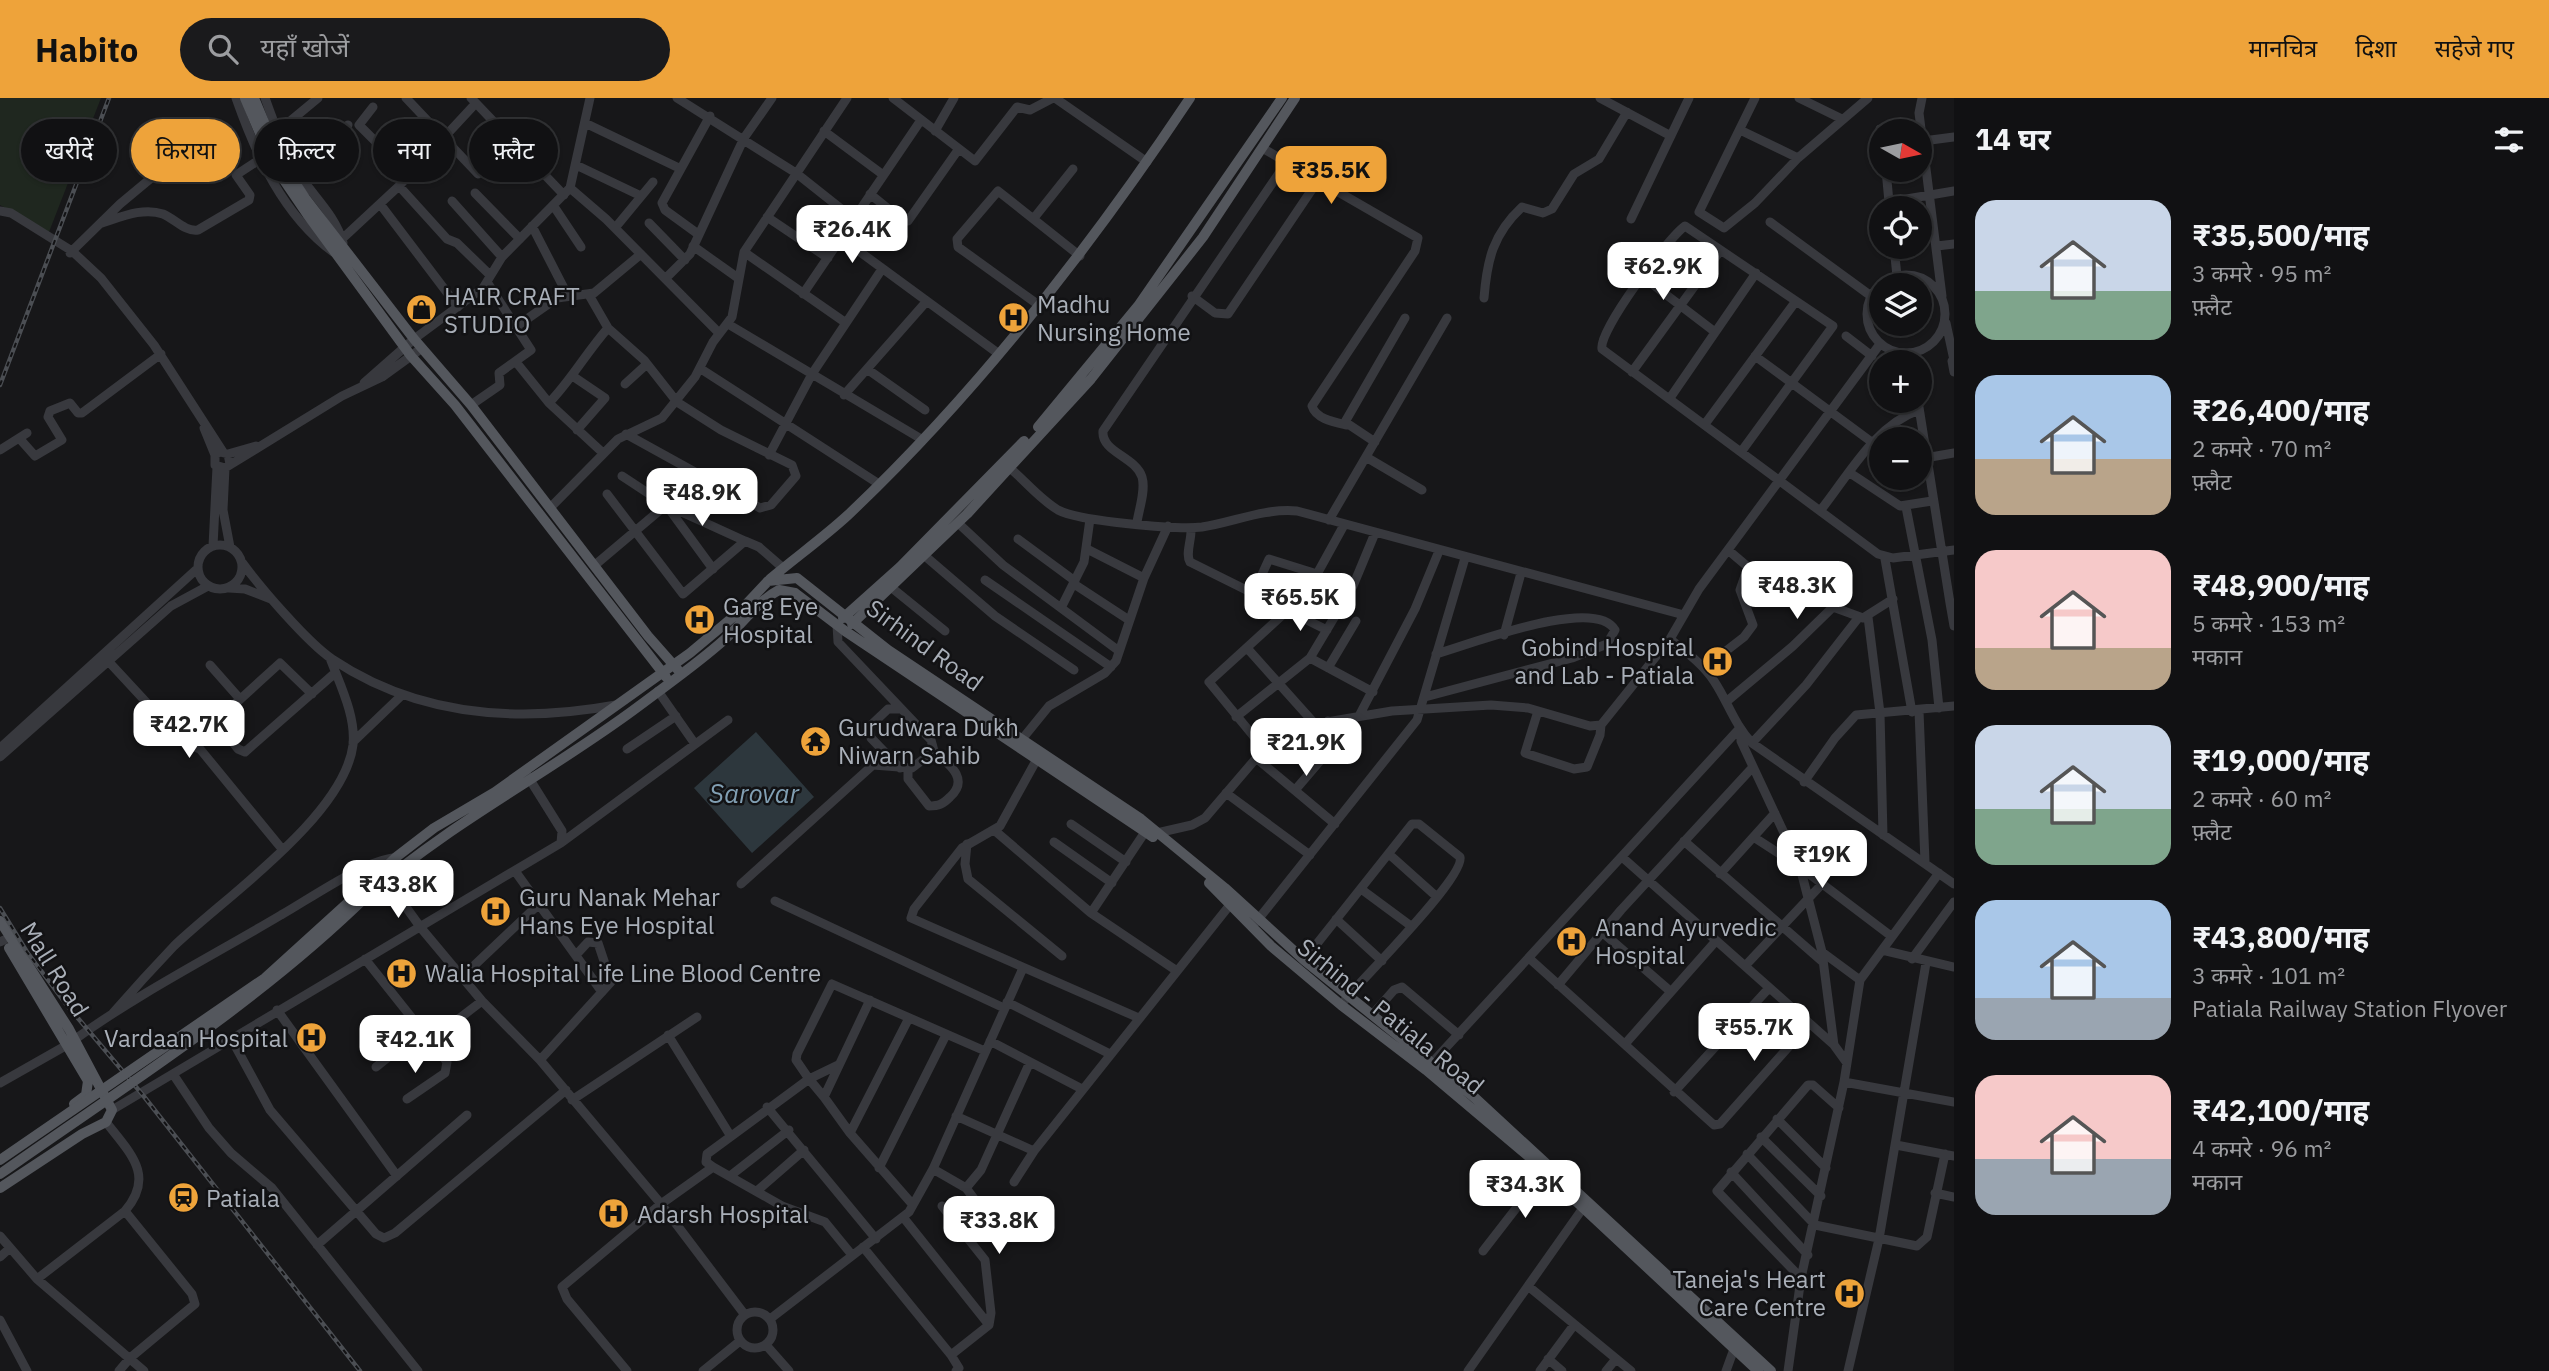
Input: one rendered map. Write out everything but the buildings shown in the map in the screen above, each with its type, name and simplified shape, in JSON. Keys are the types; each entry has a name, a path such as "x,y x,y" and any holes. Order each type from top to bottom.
{"main road":[{"path":"245,98 273,164 471,405 648,636 678,669"},
{"path":"254,98 279,159 408,351 455,405 666,678"},
{"path":"0,1174 267,987 315,947 434,828 495,792 618,705 666,678 779,590 787,572 923,440 1040,306 1080,256 1190,98"},
{"path":"839,630 892,588 925,556 958,523 1007,465 1138,306 1282,98"},
{"path":"856,617 881,586 1007,465 1136,326 1264,149 1295,98"},
{"path":"678,669 698,646 768,581 787,572"},
{"name":"Sirhind Road","path":"787,572 856,617 888,650 978,715"},
{"name":"Sirhind Road","path":"779,590 795,593 839,630 978,715"},
{"path":"397,863 530,781 658,691 666,678"},
{"path":"978,715 1023,738 1151,832 1234,901 1256,923 1304,960 1345,1001 1372,1015 1429,1066 1474,1097 1771,1371"},
{"path":"978,715 1037,759 1151,832"},
{"path":"0,1160 265,978 369,891"},
{"name":"Mall Road","path":"0,921 71,1042"},
{"name":"Sirhind - Patiala Road","path":"1256,923 1345,1001 1429,1066 1758,1371"},
{"name":"Mall Road","path":"1,938 60,1031 71,1042"},
{"path":"0,1188 82,1134 106,1122 112,1110 71,1042"},
{"path":"0,1154 86,1095 88,1081 71,1042"}],"street":[{"path":"236,98 254,147"},
{"path":"265,98 272,119"},
{"path":"293,119 318,98"},
{"path":"405,98 426,119"},
{"path":"224,466 364,383 382,377 489,279 502,257 567,192 576,165 589,103 579,98"},
{"path":"677,98 710,116 796,173 854,219"},
{"path":"666,278 685,260 694,246 744,138 771,98"},
{"path":"550,508 626,433 655,422 677,402 701,369 719,333 728,324 744,252 847,98"},
{"path":"935,131 954,98"},
{"path":"898,99 958,150 978,160 1017,107 1030,110 1054,98 1147,162"},
{"path":"1600,98 1671,136"},
{"path":"1484,298 1489,252 1509,219 1522,207 1543,213 1552,209 1574,174 1599,159 1623,110 1624,98"},
{"path":"1631,219 1689,98"},
{"path":"1755,98 1699,212 1724,228 1755,203 1798,158 1868,98"},
{"path":"1799,98 1842,119"},
{"path":"1920,119 1922,98"},
{"path":"455,123 473,100 567,192 615,228 719,333"},
{"path":"373,107 359,125 373,139"},
{"path":"698,234 662,206 679,168 710,116"},
{"path":"803,294 921,120"},
{"path":"585,123 679,168"},
{"path":"1740,130 1798,158"},
{"path":"824,131 882,174"},
{"path":"1932,140 1954,137"},
{"path":"455,149 469,164"},
{"path":"1264,149 1317,182 1414,235 1418,243 1312,405 1315,413 1321,417 1347,425 1375,442"},
{"path":"870,194 908,221 958,150"},
{"path":"102,223 129,215 154,212 190,230 198,230 249,200 250,195 236,175 254,163"},
{"path":"1137,522 1143,486 1140,472 1105,442 1103,431 1192,296 1286,163"},
{"path":"576,165 641,196"},
{"path":"1034,218 1073,169"},
{"path":"70,253 146,182"},
{"path":"275,182 312,234 340,247"},
{"path":"306,182 333,218 340,247"},
{"path":"340,247 403,182"},
{"path":"615,228 653,182"},
{"path":"1192,296 1215,313 1228,314 1317,182"},
{"path":"1928,182 1948,308 1954,372"},
{"path":"399,186 447,239 457,243 489,279 531,350 498,375 500,384 471,405"},
{"path":"1040,306 956,243 998,191 1080,256"},
{"path":"1926,196 1954,191"},
{"path":"475,193 520,239"},
{"path":"452,201 502,257"},
{"path":"380,204 458,307"},
{"path":"554,205 581,247"},
{"path":"1,211 11,213 70,253 101,278 136,320 161,354 203,426 208,443 222,453 223,510 230,547 273,600 330,658 402,695 461,710 517,714 592,710 618,705"},
{"path":"767,216 828,258"},
{"path":"1770,222 1869,295"},
{"path":"649,223 685,260"},
{"path":"532,226 568,296"},
{"path":"1741,452 1789,383 1833,327 1685,226 1643,277 1601,342 1602,349 1885,559 1954,550"},
{"path":"841,238 999,354"},
{"path":"1937,246 1954,244"},
{"path":"694,246 738,278"},
{"path":"1632,372 1720,251"},
{"path":"744,252 846,323"},
{"path":"517,326 557,298 589,295 642,254"},
{"path":"769,455 812,374 882,269"},
{"path":"1670,398 1756,273"},
{"path":"1643,277 1715,332"},
{"path":"1932,289 1948,308"},
{"path":"589,295 608,328 647,364 677,402 769,455 792,465 796,476 764,509 626,433"},
{"path":"1705,424 1796,301"},
{"path":"844,394 926,302"},
{"path":"1923,350 1939,336 1948,308"},
{"path":"1347,425 1346,418 1405,318"},
{"path":"1329,520 1447,318"},
{"path":"728,324 923,440"},
{"path":"549,403 574,377 579,363 608,328"},
{"path":"1846,336 1869,354"},
{"path":"1876,336 1881,344 1890,350"},
{"path":"1876,350 1881,344"},
{"path":"0,450 23,435 35,456 58,445 62,440 48,417 50,411 70,403 78,413 82,413 161,354"},
{"path":"1755,356 1869,440"},
{"path":"1538,711 1525,753 1574,769 1587,767 1601,735 1601,725 1670,639 1728,550 1832,414 1869,360"},
{"path":"516,362 549,403 603,453"},
{"path":"625,384 647,364"},
{"path":"701,369 879,484"},
{"path":"867,369 925,410"},
{"path":"574,377 604,396 577,430"},
{"path":"1889,427 1906,413"},
{"path":"222,453 266,443"},
{"path":"1820,511 1869,449"},
{"path":"213,546 224,466 222,453"},
{"path":"1932,457 1954,453"},
{"path":"1366,457 1422,490"},
{"path":"1007,465 1051,505 1068,514 1090,519 1191,528 1272,510 1297,511 1684,615"},
{"path":"1850,474 1888,500 1906,507 1932,501"},
{"path":"622,475 666,505 759,547 787,572"},
{"path":"1930,490 1954,626"},
{"path":"607,494 681,593 685,594 745,541"},
{"path":"595,565 666,505"},
{"path":"666,505 713,569"},
{"path":"1906,507 1932,640 1939,708"},
{"path":"1061,608 1075,582 1087,549 1090,519"},
{"path":"958,523 1003,565 1119,652"},
{"path":"1254,592 1269,559 1317,574 1344,525"},
{"path":"1023,738 1049,706 1111,667 1119,652 1144,578 1168,526"},
{"path":"1191,528 1192,540 1187,555 1190,562 1327,630"},
{"path":"1236,717 1310,658 1353,586 1375,533"},
{"path":"1018,539 1129,620"},
{"path":"208,586 201,579 198,568 202,554 213,546 230,547"},
{"path":"1087,549 1144,578"},
{"path":"1704,667 1744,637 1753,625 1740,590 1748,567 1728,550"},
{"path":"1360,715 1415,609 1438,551"},
{"path":"925,556 995,616 1074,670"},
{"path":"1256,923 1402,742 1421,709 1465,558"},
{"path":"1885,559 1916,711 1925,862"},
{"path":"229,588 241,574 241,561"},
{"path":"0,748 198,568"},
{"path":"1504,635 1521,573"},
{"path":"985,580 1063,631 1111,667"},
{"path":"0,757 171,607 208,586 245,589 273,600"},
{"path":"892,588 945,631"},
{"path":"1752,743 1863,617 1893,599"},
{"path":"1726,702 1793,646 1833,607 1863,617"},
{"path":"1264,749 1209,682 1288,610"},
{"path":"1425,697 1572,658 1607,643 1615,630 1601,621 1569,616 1436,654"},
{"path":"1863,617 1880,713 1883,835"},
{"path":"1328,668 1356,621"},
{"path":"839,630 838,642 931,740 934,751 954,769 959,779 958,789 940,805 929,807 908,779 904,768 871,738 869,727 888,709 901,709"},
{"path":"1670,639 1704,667 1740,730 1752,743 1804,782 1954,884"},
{"path":"1247,648 1278,686 1315,724"},
{"path":"113,1013 175,946 282,849 337,789 350,759 353,742 349,710 330,658"},
{"path":"1310,658 1373,691"},
{"path":"109,662 185,744 200,749 282,849"},
{"path":"190,745 280,663 312,694"},
{"path":"210,665 240,699"},
{"path":"216,721 238,749 245,752 335,673"},
{"path":"658,691 695,744"},
{"path":"353,742 402,695"},
{"path":"1091,913 1126,862 1151,832 1199,822 1264,749 1315,724 1360,715 1491,705 1538,711 1590,726 1601,725"},
{"path":"1804,782 1852,718 1954,706"},
{"path":"627,749 676,716"},
{"path":"112,1110 561,843 728,720"},
{"path":"1296,789 1332,747 1328,721"},
{"path":"1740,730 1741,741 1752,768 1800,867 1809,897 1823,957 1834,1045"},
{"path":"1429,1066 1740,730"},
{"path":"741,884 873,765 904,768 922,762 934,751"},
{"path":"1256,758 1335,824"},
{"path":"1037,759 1005,820 994,830 967,844 914,909 911,918 1139,1018"},
{"path":"1558,985 1602,932 1752,768"},
{"path":"524,770 562,831 561,843"},
{"path":"1226,793 1310,855"},
{"path":"1720,874 1775,813"},
{"path":"1304,960 1390,855 1407,828 1415,823 1460,858 1459,869 1437,897 1345,1001"},
{"path":"1071,824 1126,862"},
{"path":"994,830 1091,913 1177,971"},
{"path":"1755,838 1800,867 1891,936"},
{"path":"1685,841 1780,925 1860,980"},
{"path":"1054,842 1112,883"},
{"path":"967,844 965,863 968,879 1062,956"},
{"path":"1390,855 1437,897"},
{"path":"1622,857 1834,1045 1847,1063"},
{"path":"0,1083 71,1042 113,1013 378,861 397,863 398,895"},
{"path":"515,872 602,992"},
{"path":"1788,1371 1801,1278 1815,1225 1839,1108 1860,980 1939,873"},
{"path":"1745,966 1780,925 1822,884"},
{"path":"1361,889 1411,926"},
{"path":"369,891 390,890 398,895 421,928 482,1001 540,1060 661,1204 745,1315"},
{"path":"775,901 1110,1054"},
{"path":"1014,1182 1034,1151 1234,901"},
{"path":"1912,959 1954,902"},
{"path":"462,977 538,904"},
{"path":"1336,919 1382,961"},
{"path":"1602,932 1670,991"},
{"path":"540,1060 602,992 611,978 598,943 588,942 576,956"},
{"path":"1625,1044 1715,942"},
{"path":"1882,950 1926,963 1954,967"},
{"path":"365,959 447,1062 448,1068 407,1099"},
{"path":"1530,959 1674,1092 1717,1126 1809,1024"},
{"path":"1848,1371 1879,1239 1926,963"},
{"path":"770,1319 876,1239 913,1205 933,1169 1023,968"},
{"path":"913,1205 850,1133 796,1060 797,1054 830,986 835,984 985,1051"},
{"path":"1372,1015 1394,990 1402,988 1459,1035"},
{"path":"1674,1092 1769,988"},
{"path":"824,1097 870,1000"},
{"path":"431,1040 482,1001"},
{"path":"277,1010 397,1176"},
{"path":"572,1100 697,1017"},
{"path":"850,1133 909,1018"},
{"path":"376,1067 422,1030"},
{"path":"668,1035 730,1135"},
{"path":"879,1168 946,1035"},
{"path":"231,1038 270,1110 380,1236 395,1233 566,1090"},
{"path":"990,1041 1083,1089"},
{"path":"966,1188 981,1170 1030,1062"},
{"path":"838,1065 809,1079 767,1107 707,1154 706,1162 782,1206 825,1222 852,1255"},
{"path":"173,1074 219,1140 262,1177 418,1371"},
{"path":"1844,1082 1954,1102"},
{"path":"1801,1278 1718,1194 1718,1188 1761,1136 1810,1084 1839,1108"},
{"path":"767,1107 789,1130 876,1239"},
{"path":"317,1245 467,1115"},
{"path":"956,1116 1034,1151"},
{"path":"1777,1119 1826,1168"},
{"path":"37,1279 125,1211 138,1190 139,1167 106,1122"},
{"path":"730,1176 789,1130"},
{"path":"1761,1136 1821,1196"},
{"path":"1746,1154 1815,1225 1922,1245 1927,1237 1935,1193 1949,1155 1896,1145"},
{"path":"757,1191 804,1150"},
{"path":"626,1371 567,1299 562,1286 661,1204 713,1167"},
{"path":"933,1169 966,1188 990,1220"},
{"path":"1483,1251 1545,1171"},
{"path":"1731,1172 1808,1255"},
{"path":"1935,1193 1954,1197"},
{"path":"942,1206 988,1266 991,1314 989,1325 951,1355"},
{"path":"1468,1371 1583,1208"},
{"path":"119,1371 130,1358 195,1304 192,1294 125,1211"},
{"path":"903,1217 989,1325"},
{"path":"0,1236 37,1279 144,1371"},
{"path":"863,1247 951,1355 960,1370"},
{"path":"0,1257 10,1248"},
{"path":"1528,1286 1631,1371"},
{"path":"758,1312 770,1319 774,1333 766,1345 755,1349 740,1341 737,1329 745,1315 758,1312"},
{"path":"0,1320 27,1371"},
{"path":"1540,1371 1574,1325"},
{"path":"703,1371 740,1341"},
{"path":"766,1345 789,1371"},
{"path":"1726,1371 1734,1349"},
{"path":"1548,1359 1562,1371"},
{"path":"1606,1371 1615,1360"}],"shaded area":[{"path":"0,98 101,98 93,119 21,119 21,182 68,182 49,232 0,205"}],"water":[{"name":"Sarovar","path":"756,732 814,797 752,853 694,788"}],"railway":[{"path":"0,385 109,98"},
{"path":"0,908 27,952 66,1004 142,1094 360,1371"}],"place":[{"name":"HAIR CRAFT STUDIO","path":"421,310"},
{"name":"Madhu Nursing Home","path":"1014,318"},
{"name":"Garg Eye Hospital","path":"700,620"},
{"name":"Gobind Hospital and Lab - Patiala","path":"1717,661"},
{"name":"Gurudwara Dukh Niwarn Sahib","path":"815,741"},
{"name":"Guru Nanak Mehar Hans Eye Hospital","path":"496,911"},
{"name":"Anand Ayurvedic Hospital","path":"1572,941"},
{"name":"Walia Hospital Life Line Blood Centre","path":"402,973"},
{"name":"Vardaan Hospital","path":"311,1038"},
{"name":"Patiala","path":"183,1198"},
{"name":"Adarsh Hospital","path":"614,1214"},
{"name":"Taneja's Heart Care Centre","path":"1849,1293"}]}
